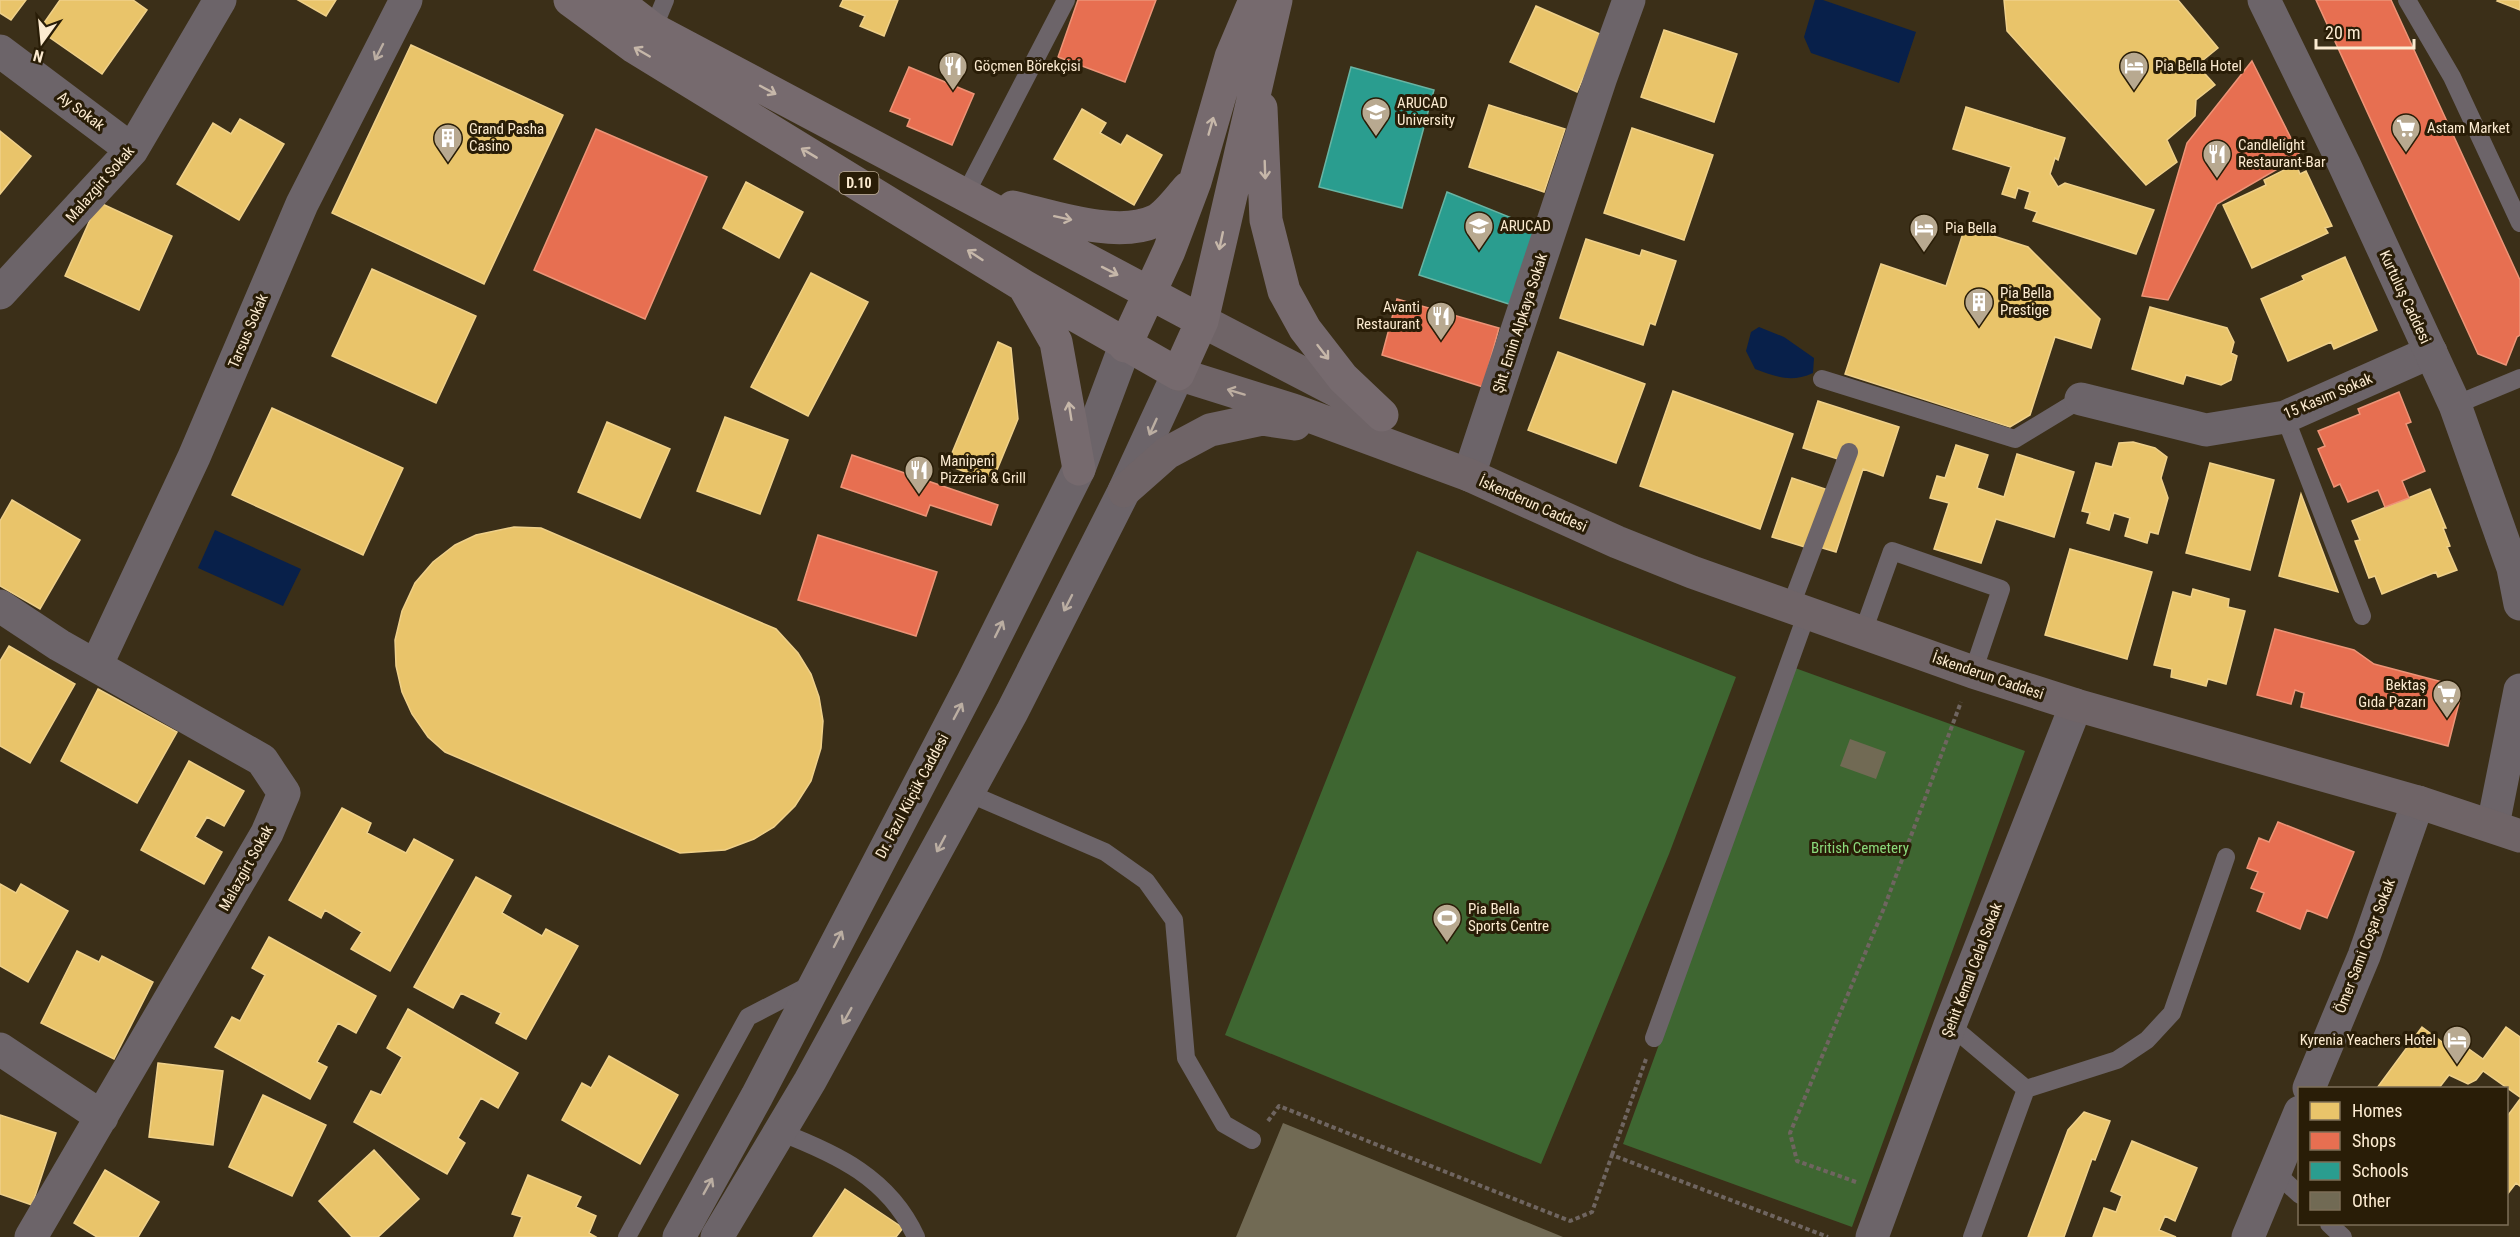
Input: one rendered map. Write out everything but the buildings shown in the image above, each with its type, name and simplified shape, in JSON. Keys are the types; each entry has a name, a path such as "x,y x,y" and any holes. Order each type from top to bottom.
{"main road":[{"name":"D.10","path":"570,0 634,48 705,72 965,195 1151,294"},
{"name":"D.10","path":"615,0 659,14 705,72 1024,286 1125,346 1178,374"},
{"path":"1125,346 1151,294 1195,182 1231,57 1255,0"},
{"path":"1276,0 1258,70 1202,321 1178,374 1293,410 1469,475"},
{"path":"1258,70 1266,220 1284,291 1305,329 1343,378 1382,415"},
{"path":"965,195 1095,225 1128,227 1156,220 1195,182"},
{"path":"1024,286 1056,342 1079,469"},
{"path":"1151,294 1382,415 1469,475"},
{"path":"1124,491 1167,453 1210,430 1262,419 1351,432"},
{"name":"İskenderun Caddesi","path":"1469,475 1617,542 1799,611 1973,672 2076,705 2418,802 2506,830"}],"street":[{"name":"Malazgirt Sokak","path":"0,292 132,150 220,0"},
{"name":"Tarsus Sokak","path":"96,666 195,457 302,204 406,0"},
{"name":"Şht. Emin Alpkaya Sokak","path":"1469,475 1629,0"},
{"name":"Kurtuluş Caddesi","path":"2264,0 2344,164 2455,405 2517,568 2520,604"},
{"name":"Ay Sokak","path":"0,51 132,150"},
{"name":"Dr. Fazıl Küçük Caddesi","path":"679,1237 973,681 1079,469 1125,346"},
{"name":"15 Kasım Sokak","path":"2081,399 2206,430 2285,417 2431,352"},
{"path":"717,1237 780,1132 890,938 968,793 1124,491 1178,374"},
{"name":"Malazgirt Sokak","path":"0,606 58,645 262,760 284,793 267,833 31,1237"},
{"path":"2506,830 2520,690"},
{"name":"Şehit Kemal Celal Sokak","path":"1872,1237 1950,1025 2076,705"},
{"name":"Ömer Sami Coşar Sokak","path":"2310,1087 2364,956 2418,802"},
{"path":"0,1049 102,1116"},
{"path":"2248,1237 2298,1117"}],"lane":[{"path":"965,195 1066,0"},
{"path":"2407,0 2452,77 2520,223"},
{"path":"2455,405 2520,378"},
{"path":"1822,379 2015,439 2081,399"},
{"path":"2285,417 2362,616"},
{"path":"1654,1038 1799,611 1849,452"},
{"path":"1863,632 1892,550 2001,589 1973,672"},
{"path":"968,793 1106,852 1146,881 1174,920 1186,1058 1224,1124 1252,1140"},
{"path":"2026,1089 2117,1060 2147,1040 2172,1013 2226,857"},
{"path":"627,1237 748,1017 816,981"},
{"path":"1950,1025 2026,1089"},
{"path":"1972,1237 2026,1089"},
{"path":"780,1132 833,1153 874,1181 902,1210 916,1237"},
{"path":"2275,1172 2298,1194"}],"path":[{"path":"1888,1192 1797,1161 1790,1133 1884,908 1973,672"},
{"path":"1252,1140 1279,1106 1570,1221 1592,1212 1654,1038"},
{"path":"1612,1155 1828,1237"}],"green space":[{"name":"Pia Bella Sports Centre","path":"1417,551 1736,677 1669,854 1541,1164 1225,1035"},
{"name":"British Cemetery","path":"1795,668 2025,751 1852,1227 1623,1144"}],"water":[{"path":"1815,0 1823,0 1916,32 1899,83 1811,53 1804,37"},
{"path":"1759,327 1784,337 1814,358 1813,373 1791,378 1755,369 1746,351 1751,332"},
{"path":"215,530 301,569 283,606 198,568"}],"place":[{"name":"Göçmen Börekçisi","path":"953,92"},
{"name":"Pia Bella Hotel","path":"2134,92"},
{"name":"ARUCAD University","path":"1376,138"},
{"name":"Astam Market","path":"2406,154"},
{"name":"Grand Pasha Casino","path":"448,164"},
{"name":"Candlelight Restaurant-Bar","path":"2217,180"},
{"name":"ARUCAD","path":"1479,252"},
{"name":"Pia Bella","path":"1924,254"},
{"name":"Pia Bella Prestige","path":"1979,328"},
{"name":"Avanti Restaurant","path":"1441,342"},
{"name":"Manipeni Pizzeria & Grill","path":"919,496"},
{"name":"Bektaş Gıda Pazarı","path":"2447,720"},
{"name":"Pia Bella Sports Centre","path":"1447,944"},
{"name":"Kyrenia Yeachers Hotel","path":"2457,1066"}]}
